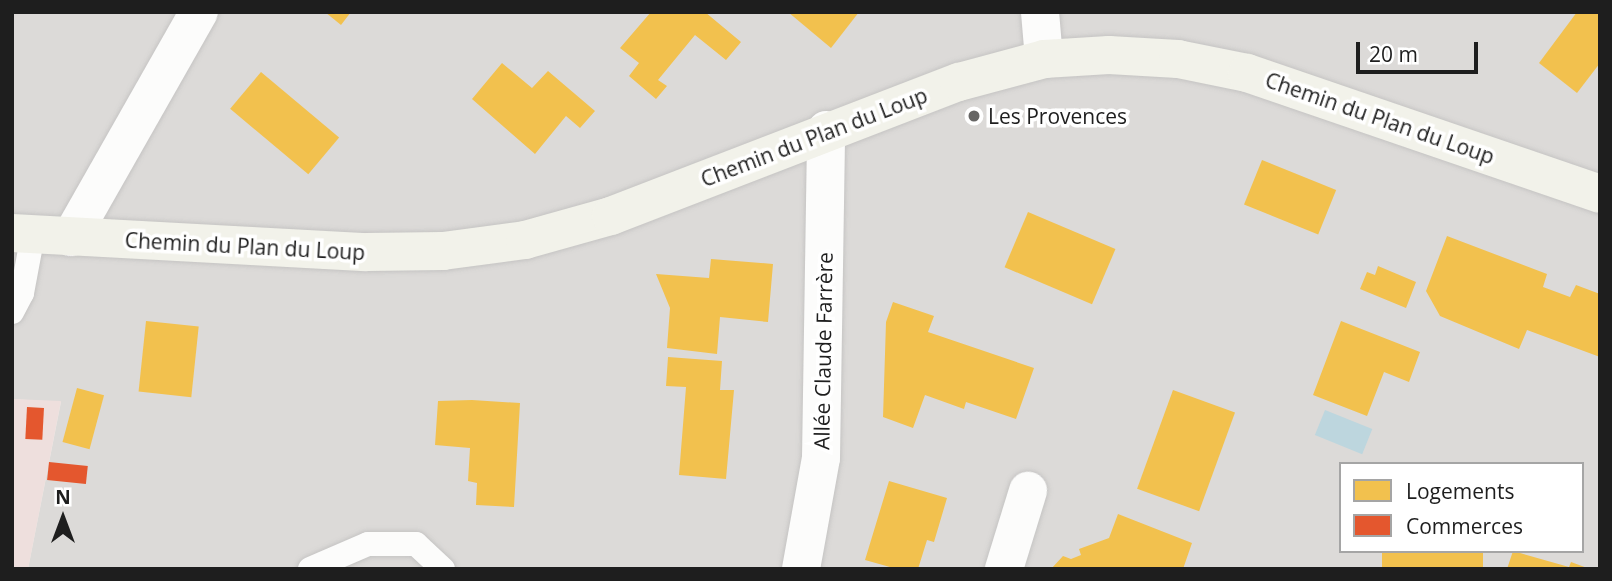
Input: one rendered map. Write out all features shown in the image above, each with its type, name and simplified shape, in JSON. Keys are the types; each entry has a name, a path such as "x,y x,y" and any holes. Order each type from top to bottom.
{"street":[{"path":"71,237 199,12"},
{"path":"1040,12 1044,59"},
{"name":"Chemin du Plan du Loup","path":"22,234 366,252 443,251 525,240 611,216 826,130 959,82 1044,59 1109,55 1178,59 1247,73 1600,194"},
{"name":"Allée Claude Farrère","path":"801,569 821,458 826,130"},
{"path":"1004,569 1028,491"}],"lane":[{"path":"12,312 22,293 22,234"},
{"path":"310,569 368,544 416,544 443,569"}],"shaded area":[{"path":"12,12 1600,12 1600,569 28,569 61,402 12,399"},
{"path":"12,399 61,401 28,569 12,569"}],"water":[{"path":"1325,410 1372,429 1362,454 1315,435"}],"building: Logements":[{"path":"325,12 351,12 341,25"},
{"path":"651,12 705,12 741,42 726,60 695,35 658,80 667,86 656,99 629,76 639,63 620,48"},
{"path":"788,12 859,12 831,48"},
{"path":"1577,12 1600,12 1600,63 1577,93 1539,63"},
{"path":"502,63 532,88 548,71 595,111 580,128 566,116 535,154 472,99"},
{"path":"261,72 339,138 308,174 230,109"},
{"path":"1262,160 1336,190 1318,234 1244,205"},
{"path":"1028,212 1115,249 1092,304 1005,267"},
{"path":"1447,236 1547,274 1543,287 1570,297 1576,285 1600,294 1600,357 1527,330 1519,349 1440,316 1426,291"},
{"path":"711,259 773,264 768,322 720,317 717,354 667,348 670,308 656,274 709,278"},
{"path":"1378,266 1416,282 1406,308 1360,289 1367,272 1375,275"},
{"path":"893,302 934,316 928,332 1034,368 1016,419 966,402 964,409 925,395 913,428 883,417 886,322"},
{"path":"146,321 199,327 191,397 139,392"},
{"path":"1341,321 1420,352 1409,382 1384,372 1367,416 1313,395"},
{"path":"668,357 722,361 720,390 734,390 726,479 679,475 686,387 666,386"},
{"path":"77,388 104,395 90,449 63,442"},
{"path":"1173,390 1235,413 1199,511 1137,489"},
{"path":"438,401 520,403 514,507 476,505 477,483 468,481 470,448 435,445"},
{"path":"889,481 947,498 934,542 927,540 918,569 897,569 865,560"},
{"path":"1118,514 1192,543 1183,569 1051,569 1063,556 1071,559 1081,555 1079,549 1109,538"},
{"path":"1382,553 1483,553 1483,569 1382,569"},
{"path":"1512,553 1520,553 1569,567 1571,562 1590,569 1507,569"}],"building: Commerces":[{"path":"27,407 44,408 42,440 25,439"},
{"path":"49,462 88,466 86,484 47,480"}],"place":[{"name":"Les Provences","path":"974,116"}]}
